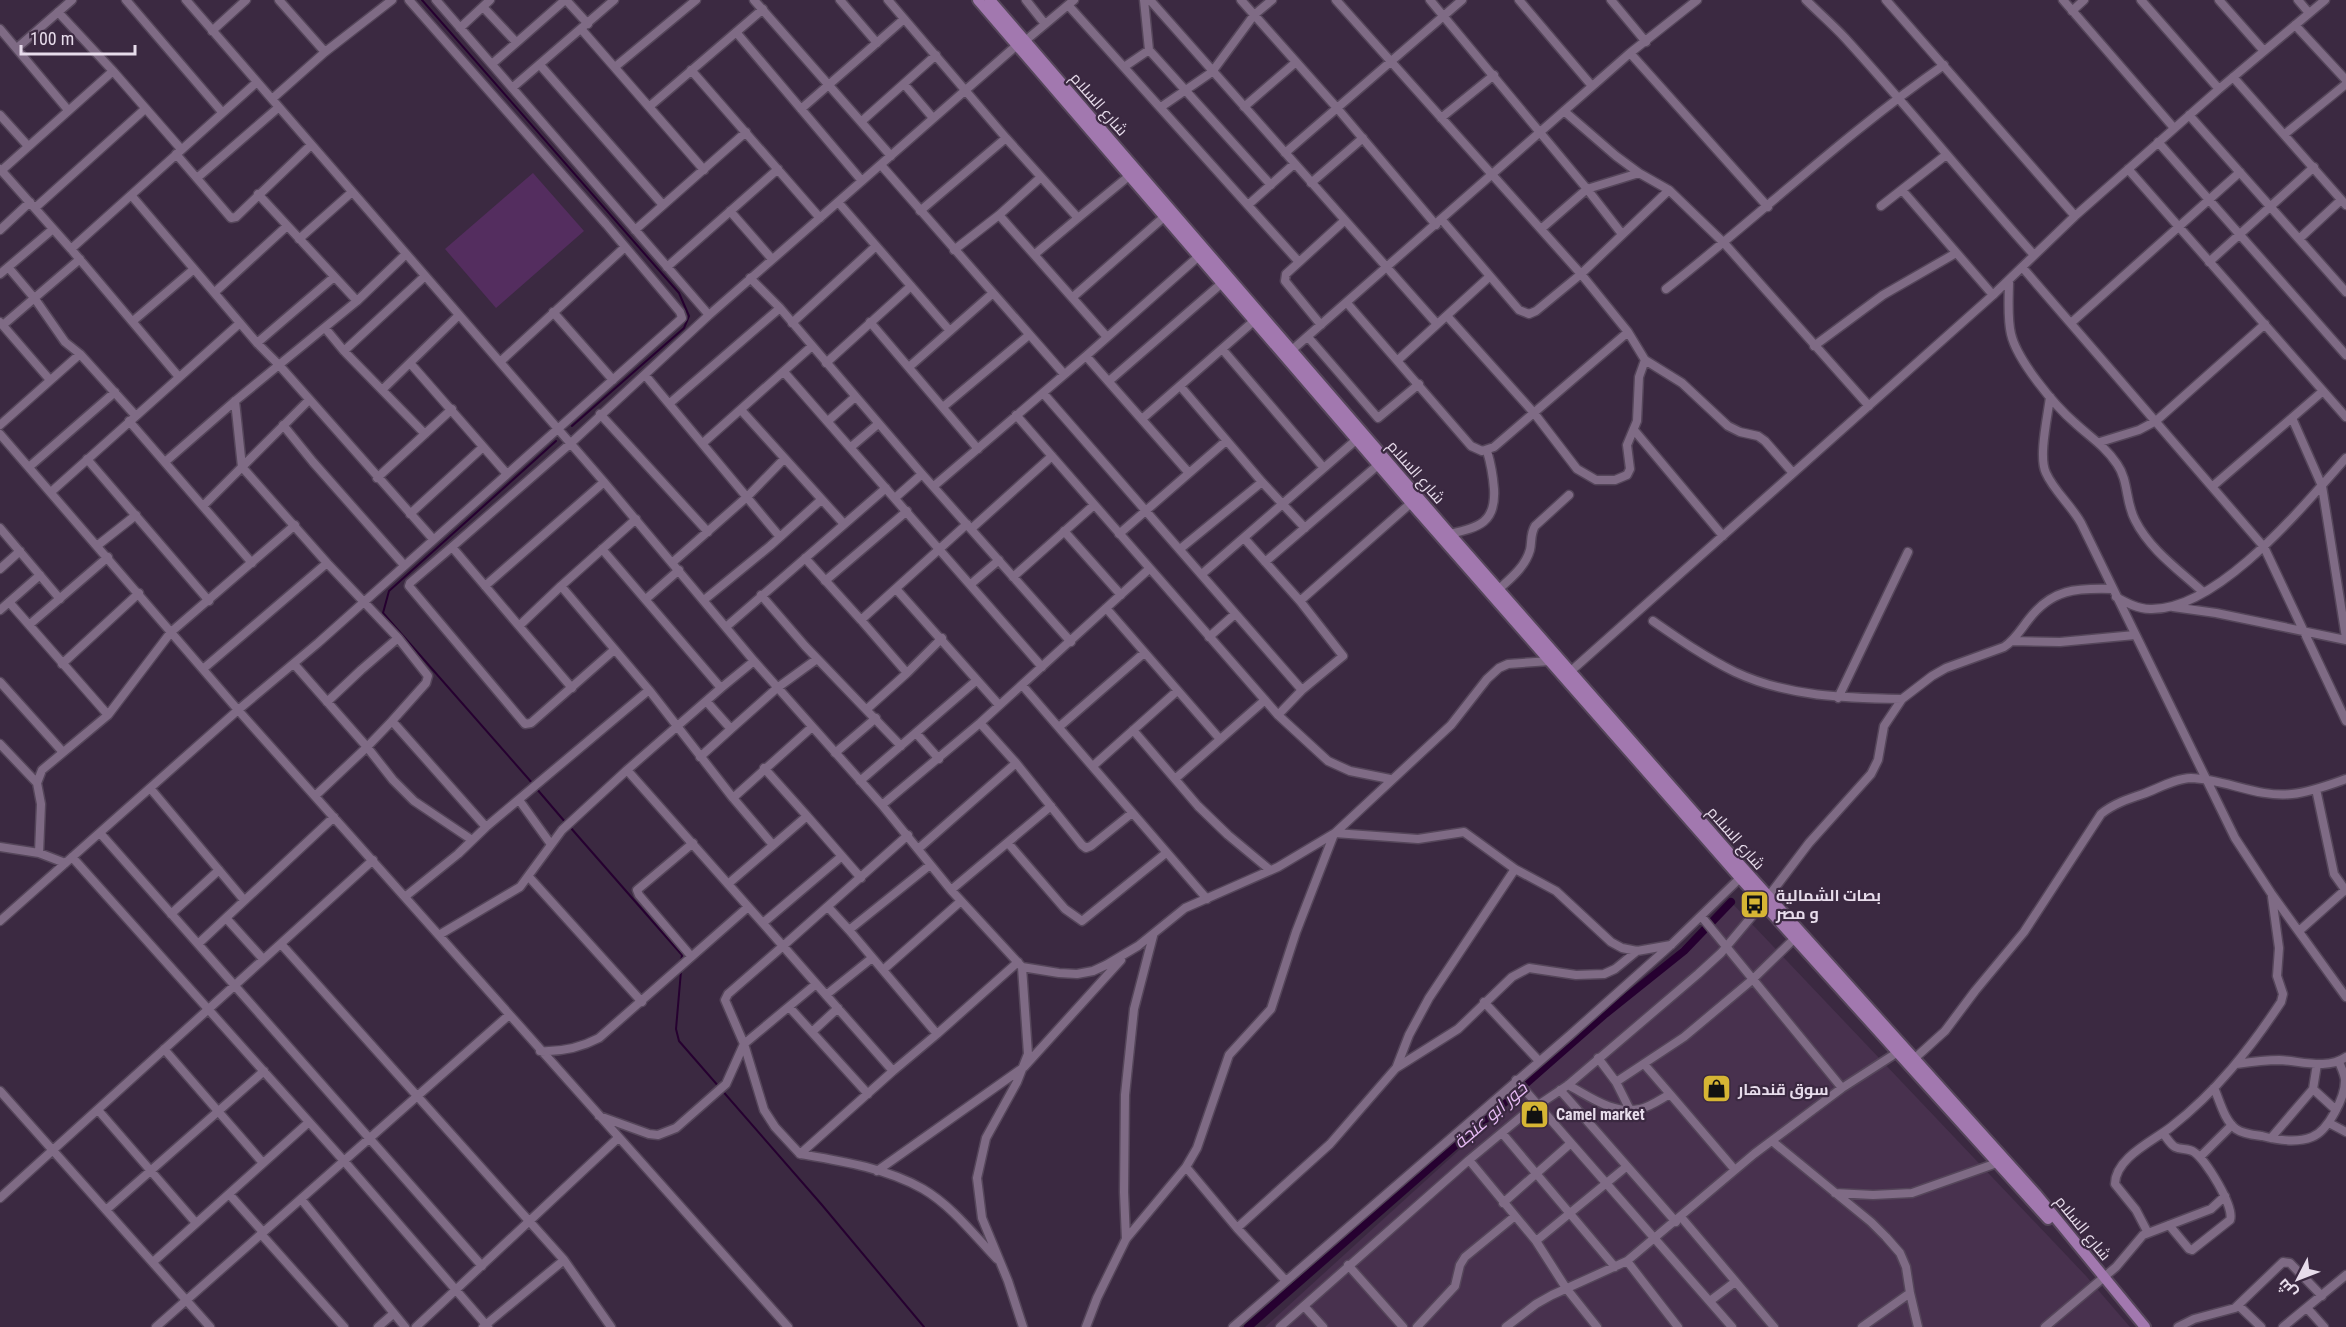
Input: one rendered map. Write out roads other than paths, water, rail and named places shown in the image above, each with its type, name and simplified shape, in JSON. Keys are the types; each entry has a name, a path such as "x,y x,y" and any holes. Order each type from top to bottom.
{"main road":[{"name":"شارع السلام","path":"978,0 1021,43 1292,350 1571,671 1796,938 2097,1275 2103,1277"},
{"name":"شارع السلام","path":"990,0 1021,43 1129,176 1356,440 1740,878 1766,900 1915,1058 2036,1194 2103,1277"},
{"path":"2103,1277 2145,1327"}],"street":[{"path":"16,48 72,0"},
{"path":"126,0 222,112"},
{"path":"186,0 571,443 777,688 908,835 951,890 1020,965 1028,1054 1024,1067 986,1138 977,1178 982,1218 1001,1263 1023,1327"},
{"path":"212,30 246,0"},
{"path":"279,0 325,52"},
{"path":"272,99 325,52 392,0"},
{"path":"0,921 238,710 294,664 682,318 680,312 625,247 409,0"},
{"path":"436,0 709,315"},
{"path":"460,28 490,0"},
{"path":"492,64 566,0 615,67 704,170"},
{"path":"512,88 615,0"},
{"path":"615,67 696,0"},
{"path":"754,0 891,156"},
{"path":"840,0 877,43"},
{"path":"888,0 1078,218"},
{"path":"1026,0 1046,24"},
{"path":"1144,0 1149,50 1271,185"},
{"path":"1150,0 1437,324"},
{"path":"1241,0 1519,310 1529,314 1536,311 1581,274 1669,189"},
{"path":"1161,107 1212,72 1254,15 1272,0"},
{"path":"1336,0 1581,274 1628,332 1646,360 1683,383 1728,426 1740,432 1758,436 1765,441 1793,473"},
{"path":"1430,0 1494,75 1622,234"},
{"path":"1285,153 1462,0"},
{"path":"1519,0 1592,86"},
{"path":"1611,0 1646,42"},
{"path":"1292,350 1630,53 1697,0"},
{"path":"1806,0 1844,36 2034,255"},
{"path":"1886,0 2075,216"},
{"path":"2063,0 2174,128"},
{"path":"2072,11 2084,0"},
{"path":"2142,0 2218,89"},
{"path":"2219,0 2264,51"},
{"path":"2298,0 2310,13"},
{"path":"1571,671 1993,296 2075,216 2158,142 2325,0"},
{"path":"614,650 528,725 522,721 409,586 571,443 750,278 933,118 1071,3 1124,67 1299,262"},
{"path":"483,7 516,42"},
{"path":"650,106 762,9"},
{"path":"58,12 113,70 231,218 236,217 311,145"},
{"path":"801,109 904,19"},
{"path":"2295,25 2346,80"},
{"path":"0,30 68,110"},
{"path":"735,32 862,181"},
{"path":"1124,67 1149,50"},
{"path":"1630,53 1768,207"},
{"path":"862,121 936,55"},
{"path":"1244,107 1296,62"},
{"path":"540,65 663,205"},
{"path":"1666,289 1725,243 1898,97 1944,65"},
{"path":"113,70 1,170 80,259 179,377"},
{"path":"691,70 820,218"},
{"path":"1441,118 1494,75"},
{"path":"2233,77 2344,202 2299,239"},
{"path":"71,249 257,82"},
{"path":"904,84 933,118"},
{"path":"2285,134 2346,84"},
{"path":"197,178 279,108"},
{"path":"0,230 145,109"},
{"path":"1564,111 1604,147 1639,173 1669,189 1725,243 1869,406"},
{"path":"0,115 28,146"},
{"path":"2189,115 2346,292"},
{"path":"635,230 746,132"},
{"path":"920,211 1006,138"},
{"path":"1311,183 1363,138"},
{"path":"2158,142 2346,355"},
{"path":"1881,206 1946,155"},
{"path":"1248,205 1294,164"},
{"path":"881,165 1064,374"},
{"path":"2210,262 2314,167"},
{"path":"2128,169 2346,417"},
{"path":"667,267 778,170"},
{"path":"2071,323 2240,172"},
{"path":"1540,229 1587,189 1639,173"},
{"path":"1035,254 1129,176"},
{"path":"954,250 999,215 1041,177"},
{"path":"1902,190 1993,296"},
{"path":"299,239 352,192"},
{"path":"258,194 357,302"},
{"path":"131,195 257,343 433,539"},
{"path":"838,202 950,331"},
{"path":"730,211 772,259"},
{"path":"999,215 1107,338"},
{"path":"1072,297 1164,217"},
{"path":"1322,325 1285,280 1286,274 1344,221"},
{"path":"215,292 287,226"},
{"path":"0,274 53,229"},
{"path":"792,323 876,246"},
{"path":"500,362 625,247"},
{"path":"1814,346 1883,295 1956,253"},
{"path":"165,462 235,401 357,302 406,254"},
{"path":"934,486 1199,256"},
{"path":"50,380 2,323 35,299 80,259"},
{"path":"8,267 35,299 65,342 80,354 115,393 165,462 252,563"},
{"path":"2022,267 2213,486 2264,548 2346,721"},
{"path":"133,321 194,268"},
{"path":"344,351 425,276"},
{"path":"257,343 334,277"},
{"path":"1398,360 1489,277"},
{"path":"750,278 780,308 878,424 1071,642"},
{"path":"2009,280 2010,325 2015,346 2050,397 2074,422 2100,442 2122,471 2129,507 2142,534 2160,554 2203,592"},
{"path":"1109,381 1222,283"},
{"path":"826,363 911,286"},
{"path":"909,368 993,293"},
{"path":"1347,303 1471,446 1486,451 1628,332"},
{"path":"670,403 780,308"},
{"path":"553,312 612,380"},
{"path":"382,390 459,315"},
{"path":"1447,316 1534,413 1577,469 1591,478 1602,481 1614,480 1627,475 1631,462 1627,445 1634,430 1639,406 1639,377 1646,360"},
{"path":"1142,419 1255,320"},
{"path":"870,322 978,449"},
{"path":"51,492 240,323"},
{"path":"2100,442 2139,430 2156,421 2265,324"},
{"path":"325,328 344,351 425,434"},
{"path":"944,407 1029,335"},
{"path":"1308,337 1378,418 1419,384"},
{"path":"703,443 812,346"},
{"path":"1223,350 1323,467"},
{"path":"0,425 80,354"},
{"path":"1086,356 1189,473"},
{"path":"411,363 507,474"},
{"path":"784,372 1042,667"},
{"path":"645,375 780,537"},
{"path":"1181,387 1262,482 1305,528"},
{"path":"2213,486 2323,391"},
{"path":"29,467 115,393"},
{"path":"1043,393 1302,690"},
{"path":"828,421 855,397"},
{"path":"2050,397 2044,468 2051,482 2075,512 2235,838 2271,893 2346,997"},
{"path":"203,506 309,400"},
{"path":"235,401 242,467 327,563 398,638 428,678 392,721 315,796"},
{"path":"377,478 452,409"},
{"path":"741,410 844,524"},
{"path":"600,414 708,532"},
{"path":"1016,415 1278,714 1328,761 1350,771 1390,779"},
{"path":"1280,1327 1469,1160 1538,1104 1568,1084 1698,974 1766,900 1809,843 1871,774 1878,760 1884,726 1902,699 1932,675 1960,661 1996,651 2012,641 2032,614 2043,602 2055,594 2088,589 2114,593 2143,608 2171,607 2216,613 2346,639 2322,486 2292,418"},
{"path":"851,447 878,424"},
{"path":"283,425 404,565"},
{"path":"1634,430 1723,536"},
{"path":"0,434 238,710 788,1327"},
{"path":"1202,574 1356,440"},
{"path":"1119,534 1226,441"},
{"path":"410,514 483,447"},
{"path":"1450,534 1478,526 1491,515 1494,507 1494,486 1486,451"},
{"path":"861,620 940,549 1052,456"},
{"path":"2171,607 2203,592 2264,548 2346,458"},
{"path":"87,459 209,601"},
{"path":"673,562 748,496 784,459"},
{"path":"1265,562 1378,465"},
{"path":"895,498 922,474"},
{"path":"485,586 604,482"},
{"path":"1180,549 1262,482"},
{"path":"726,627 886,488"},
{"path":"1499,589 1527,558 1534,526 1569,495"},
{"path":"704,600 821,500"},
{"path":"1300,602 1411,503"},
{"path":"1013,577 1094,505"},
{"path":"825,581 907,511"},
{"path":"98,545 136,515"},
{"path":"519,626 636,519"},
{"path":"39,853 41,804 37,783 42,770 108,715 171,632 295,525"},
{"path":"0,528 60,599"},
{"path":"1064,531 1121,594"},
{"path":"1244,538 1343,656 1302,690 1278,714"},
{"path":"452,547 572,687"},
{"path":"602,549 721,688"},
{"path":"0,569 20,551"},
{"path":"1838,698 1908,552"},
{"path":"29,625 108,557"},
{"path":"804,558 907,673"},
{"path":"971,584 999,561"},
{"path":"203,669 327,563"},
{"path":"882,806 980,723 1149,569"},
{"path":"646,599 679,570"},
{"path":"0,610 40,575"},
{"path":"561,586 650,690 733,798 773,845"},
{"path":"897,590 942,638 999,705"},
{"path":"62,663 139,593"},
{"path":"761,595 817,659 901,746"},
{"path":"9,602 108,715"},
{"path":"1106,608 1219,738"},
{"path":"1209,637 1235,614"},
{"path":"1653,621 1702,654 1736,673 1779,687 1838,698 1902,699"},
{"path":"2012,641 2060,642 2135,635"},
{"path":"327,702 398,638"},
{"path":"867,709 942,638"},
{"path":"1059,727 1144,653"},
{"path":"700,756 777,688 817,659"},
{"path":"800,1154 893,1071 1020,965 1077,974 1106,965 1128,953 1154,936 1173,916 1270,870 1335,833 1450,725 1487,678 1498,668 1508,664 1551,660"},
{"path":"439,935 520,887 529,877 550,843 627,770 754,661"},
{"path":"294,664 393,780 414,801 472,840"},
{"path":"860,781 977,680"},
{"path":"0,682 62,751"},
{"path":"1022,685 1207,899"},
{"path":"406,896 650,690"},
{"path":"1093,766 1177,691"},
{"path":"1174,779 1265,700"},
{"path":"707,702 731,729"},
{"path":"835,753 876,718"},
{"path":"392,721 486,827"},
{"path":"980,723 1086,848 1132,813"},
{"path":"733,798 812,727"},
{"path":"1133,730 1174,779 1228,835 1270,870"},
{"path":"916,733 939,759"},
{"path":"0,744 37,783"},
{"path":"918,849 1016,763"},
{"path":"764,768 861,878"},
{"path":"627,770 893,1071"},
{"path":"1915,1058 1949,1027 1975,991 2024,932 2101,814 2119,803 2182,779 2206,780 2279,794 2316,789 2346,779"},
{"path":"150,788 244,900"},
{"path":"2299,932 2345,891 2334,874 2316,789"},
{"path":"519,800 550,843"},
{"path":"951,890 1052,806"},
{"path":"728,884 807,816"},
{"path":"198,944 334,817"},
{"path":"100,832 482,1266"},
{"path":"1335,833 1418,839 1464,832 1515,869 1556,891 1611,942 1622,948 1637,951 1672,944"},
{"path":"1086,1327 1097,1298 1126,1239 1186,1167 1200,1140 1221,1072 1229,1055 1271,1008 1296,932 1335,833"},
{"path":"908,835 726,998 726,1003 744,1044 764,1110 775,1127 800,1154 845,1161 923,1189 940,1201 1001,1263"},
{"path":"691,956 639,896 637,890 693,843"},
{"path":"1008,843 1065,909 1082,921 1166,853"},
{"path":"0,847 69,860 209,1009 486,1326 564,1260"},
{"path":"762,923 842,856"},
{"path":"0,1198 373,860"},
{"path":"849,930 930,864"},
{"path":"1396,1068 1409,1035 1429,998 1515,869"},
{"path":"171,914 219,870"},
{"path":"529,877 642,1002"},
{"path":"1233,1327 1672,944 1740,878"},
{"path":"2148,1233 2136,1210 2115,1184 2115,1179 2121,1166 2214,1088 2263,1029 2283,998 2277,976 2279,948 2271,893"},
{"path":"883,970 961,901"},
{"path":"540,1051 565,1051 587,1044 611,1029 748,907"},
{"path":"828,907 937,1034"},
{"path":"1701,915 1842,1089"},
{"path":"226,918 263,959"},
{"path":"1126,1239 1125,1095 1134,1009 1154,936"},
{"path":"1616,1082 1684,1037 1752,980 1796,938"},
{"path":"281,944 564,1260 611,1327"},
{"path":"1237,1228 1330,1144 1396,1068 1448,1036 1522,970 1541,969 1592,976 1615,969 1637,951"},
{"path":"877,1171 1024,1067 1128,953"},
{"path":"826,995 872,958"},
{"path":"598,1116 649,1134 667,1133 685,1121 723,1088 744,1044 816,984"},
{"path":"1484,1002 1539,1061"},
{"path":"790,1008 868,1094"},
{"path":"812,1032 838,1008"},
{"path":"156,1327 509,1015"},
{"path":"164,1049 263,1163"},
{"path":"1506,1327 1536,1304 1627,1261 1772,1141 1842,1089 1898,1053"},
{"path":"1598,1058 1616,1082 1630,1110"},
{"path":"2214,1088 2232,1125 2241,1132 2271,1138 2303,1139 2313,1137 2329,1123 2345,1085 2342,1059 2317,1064 2270,1060 2236,1064"},
{"path":"1644,1064 1735,1170"},
{"path":"2271,1138 2313,1089 2317,1064"},
{"path":"106,1210 264,1071"},
{"path":"1516,1080 1732,1327"},
{"path":"1568,1084 1611,1107 1630,1110 1640,1109 1670,1094"},
{"path":"2313,1089 2336,1110"},
{"path":"1560,1090 1626,1167 1678,1220 1774,1327"},
{"path":"0,1091 210,1327"},
{"path":"98,1110 196,1223"},
{"path":"153,1262 309,1122"},
{"path":"2329,1123 2346,1132"},
{"path":"2200,1157 2232,1125"},
{"path":"1502,1133 1571,1212 1615,1267"},
{"path":"2163,1133 2176,1148 2187,1149 2200,1157 2225,1196 2232,1213 2230,1220 2196,1248 2189,1249 2169,1225"},
{"path":"416,1327 618,1138"},
{"path":"1772,1141 1871,1222 1900,1253 1906,1268 1918,1327"},
{"path":"1503,1203 1571,1143"},
{"path":"1469,1160 1536,1241 1566,1288 1597,1327"},
{"path":"1835,1193 1873,1196 1912,1193 1997,1163"},
{"path":"1186,1167 1237,1228 1286,1281"},
{"path":"1536,1241 1626,1167"},
{"path":"229,1194 344,1327"},
{"path":"2045,1327 2103,1277 2148,1233 2211,1209 2225,1196"},
{"path":"301,1199 405,1327"},
{"path":"1417,1327 1455,1286 1460,1265 1465,1257 1515,1216"},
{"path":"1627,1261 1678,1327"},
{"path":"2178,1327 2194,1319 2229,1310 2238,1305 2283,1262 2290,1263 2322,1296"},
{"path":"1348,1265 1403,1327"},
{"path":"2283,1327 2346,1275"},
{"path":"1710,1301 1735,1282"},
{"path":"1862,1327 1910,1293"},
{"path":"1304,1305 1323,1327"},
{"path":"2238,1305 2260,1327"},
{"path":"2307,1308 2324,1327"},
{"path":"378,1327 393,1314"}],"waterway":[{"path":"422,0 679,293 689,316 684,328 572,426"},
{"path":"533,784 383,613 389,591 556,441"},
{"path":"536,788 566,823"},
{"path":"570,827 682,955 681,962"},
{"name":"خور ابو عنجة","path":"1248,1327 1604,1015 1684,951 1731,902"},
{"path":"681,971 676,1029 679,1041 822,1205 924,1327"}],"place":[{"name":"بصات الشمالية و مصر","path":"1755,904"},
{"name":"سوق قندهار","path":"1717,1089"},
{"name":"Camel market","path":"1535,1114"}]}
